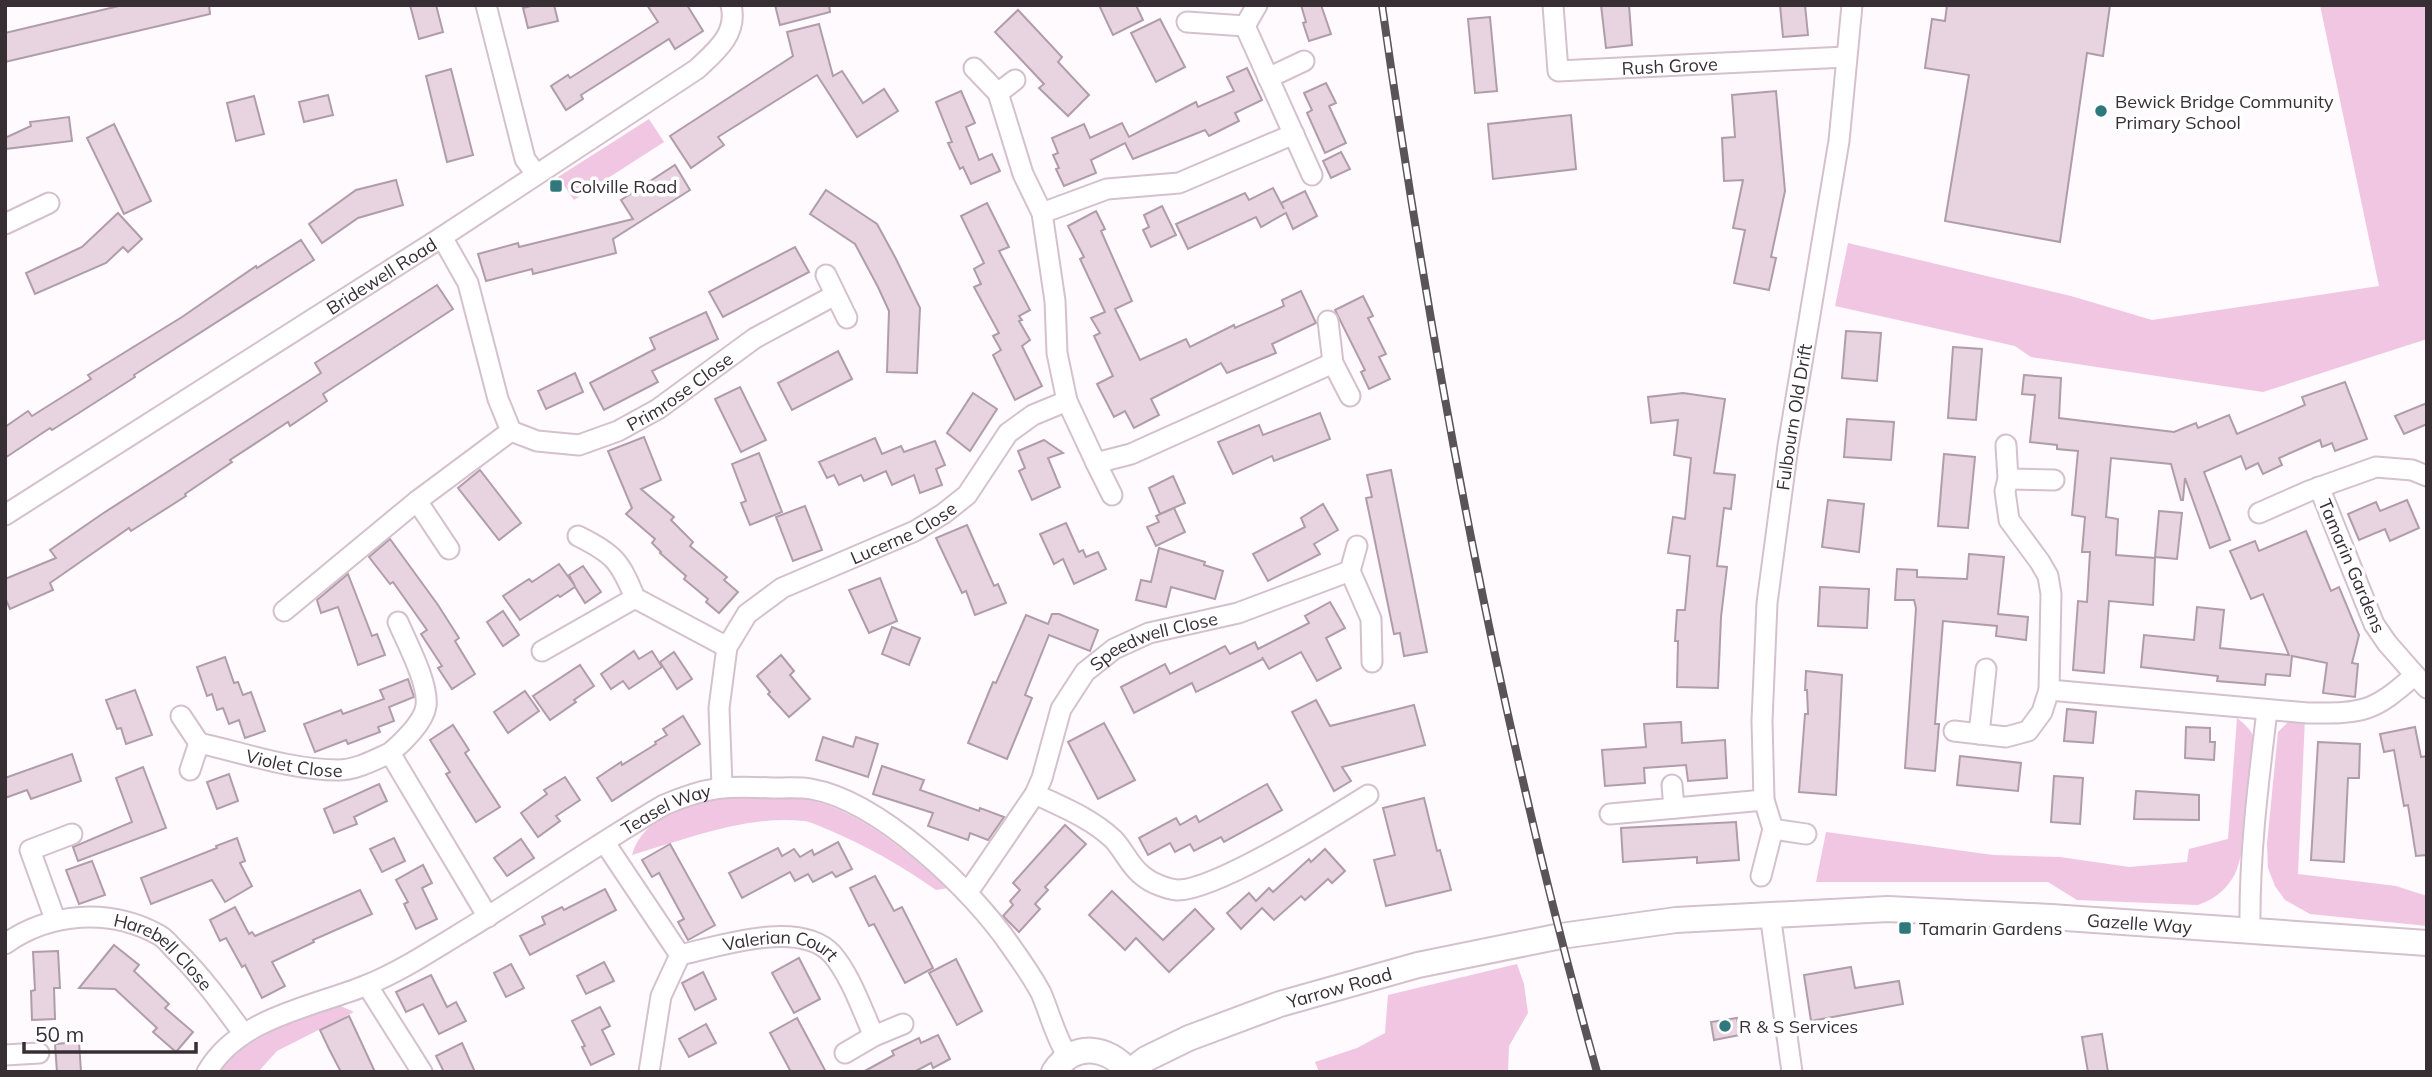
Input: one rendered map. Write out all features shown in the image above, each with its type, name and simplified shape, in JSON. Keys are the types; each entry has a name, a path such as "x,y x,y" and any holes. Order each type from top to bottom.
{"street":[{"path":"486,5 526,159 536,174"},
{"path":"1245,26 1258,5"},
{"name":"Rush Grove","path":"1553,5 1558,71 1846,57"},
{"name":"Fulbourn Old Drift","path":"1773,829 1764,800 1762,721 1767,603 1839,141 1852,5"},
{"name":"Bridewell Road","path":"5,515 442,237 697,69 726,41 732,9"},
{"path":"1187,22 1245,26"},
{"path":"1245,26 1312,176"},
{"path":"1268,78 1304,61"},
{"path":"974,68 998,93 1023,174 1042,213 1055,301 1058,353 1067,401 1112,495"},
{"path":"998,93 1014,80"},
{"path":"1042,213 1107,189 1179,183 1294,134"},
{"path":"5,224 49,203"},
{"path":"284,611 417,501 511,431 498,399 468,283 442,237"},
{"path":"826,275 847,318"},
{"name":"Primrose Close","path":"511,431 537,441 579,445 618,431 658,409 755,338 835,295"},
{"path":"1328,321 1333,363 1350,396"},
{"path":"1097,463 1131,454 1333,363"},
{"name":"Lucerne Close","path":"722,786 719,708 727,647 747,614 782,588 915,531 943,514 967,495 1008,433 1033,415 1067,401"},
{"path":"1954,732 2006,737 2028,731 2042,712 2049,690 2051,594 2048,576 2009,520 2005,491 2008,479 2007,445"},
{"name":"Tamarin Gardens","path":"2259,513 2375,467 2412,470 2427,476"},
{"path":"2008,479 2053,480"},
{"name":"Tamarin Gardens","path":"2049,690 2267,711 2348,713 2364,710 2421,682 2374,624 2319,487"},
{"path":"417,501 449,550"},
{"path":"578,536 604,550 623,568 635,598 727,647"},
{"path":"1357,545 1350,570 1371,619 1372,662"},
{"name":"Speedwell Close","path":"968,892 1035,794 1042,778 1060,709 1085,672 1114,649 1149,633 1238,613 1350,570"},
{"path":"542,651 635,598"},
{"name":"Violet Close","path":"199,743 295,766 340,770 390,753 410,736 426,706 420,671 398,622"},
{"path":"1979,734 1986,669"},
{"path":"2250,930 2253,828 2267,711"},
{"path":"181,716 199,743 190,770"},
{"path":"390,753 488,917"},
{"path":"1672,785 1674,808"},
{"name":"Teasel Way","path":"207,1072 213,1061 243,1033 324,999 367,985 414,961 664,805 692,793 722,786 811,789 860,807 914,844 968,892 1012,947 1041,993 1061,1064"},
{"path":"1035,794 1097,824 1115,841 1141,876 1178,890 1199,886 1239,868 1368,795"},
{"path":"1610,814 1764,800"},
{"path":"1761,876 1773,829 1805,834"},
{"path":"55,919 30,850 72,834"},
{"path":"605,843 680,955 662,996 649,1072"},
{"name":"Gazelle Way","path":"1561,936 1676,920 1888,909 2052,917 2427,943"},
{"path":"1770,914 1792,1072"},
{"name":"Harebell Close","path":"5,944 16,936 55,919 110,917 160,936 196,970 243,1033"},
{"name":"Yarrow Road","path":"1061,1064 1080,1052 1101,1052 1120,1061 1129,1072 1146,1059 1189,1038 1280,1004 1418,965 1561,936"},
{"name":"Valerian Court","path":"680,955 758,938 802,937 831,953 849,982 874,1036"},
{"path":"367,985 422,1072"},
{"path":"845,1053 874,1036 904,1024"},
{"path":"5,1055 39,1053"}],"shaded area":[{"path":"2320,5 2427,5 2427,339 2263,392 2031,357 2015,346 1835,306 1848,243 2071,296 2152,320 2379,286"},
{"path":"649,119 664,142 574,200 558,177"},
{"path":"2237,718 2251,732 2255,744 2246,831 2239,864 2228,885 2215,897 2198,905 2077,900 2048,882 1816,882 1826,832 1993,855 2060,857 2129,867 2187,862 2189,849 2228,839"},
{"path":"2305,718 2298,874 2396,886 2427,896 2427,926 2310,914 2285,900 2275,886 2268,868 2267,844 2278,732 2289,721"},
{"path":"726,797 791,797 835,808 876,830 948,888 936,890 871,850 804,821 782,820 738,825 632,855 646,830 657,821 683,809"},
{"path":"1517,964 1524,984 1528,1013 1509,1046 1508,1072 1319,1072 1315,1062 1357,1048 1385,1033 1388,995"},
{"path":"336,1004 354,1012 277,1051 258,1072 219,1072 244,1048 273,1030"}],"building":[{"path":"123,5 209,5 210,14 5,62 5,33"},
{"path":"410,5 436,5 443,32 419,39"},
{"path":"554,5 558,21 528,28 523,8"},
{"path":"647,5 687,5 703,31 675,49 669,39 581,95 583,99 566,110 551,86 568,75 570,78 658,22"},
{"path":"775,5 829,5 830,12 780,25"},
{"path":"1099,5 1136,5 1143,20 1113,35"},
{"path":"1301,5 1321,5 1331,34 1309,41"},
{"path":"1601,5 1629,5 1632,45 1606,48"},
{"path":"1780,5 1805,5 1808,35 1783,37"},
{"path":"1947,5 2110,5 2103,56 2087,53 2060,242 1945,221 1969,75 1925,68 1932,19 1945,21"},
{"path":"1018,10 1062,57 1058,62 1089,95 1068,116 1039,88 1044,84 995,32"},
{"path":"1490,17 1497,91 1475,93 1468,19"},
{"path":"1160,19 1185,67 1156,82 1131,33"},
{"path":"819,24 833,76 842,71 863,103 884,89 898,111 857,137 817,75 718,137 724,145 691,168 670,136 793,56 787,32"},
{"path":"1247,68 1262,100 1235,113 1239,121 1209,136 1205,130 1133,159 1125,143 1091,160 1096,173 1064,186 1056,169 1059,168 1053,155 1058,153 1052,138 1084,124 1090,138 1122,123 1129,137 1196,102 1198,107 1234,91 1227,77"},
{"path":"451,69 473,155 447,162 426,76"},
{"path":"1326,83 1336,103 1329,106 1346,143 1325,153 1307,113 1312,110 1304,93"},
{"path":"961,91 975,123 966,127 979,160 992,154 1000,171 971,184 963,167 960,169 948,143 952,142 936,102"},
{"path":"1776,91 1785,191 1771,257 1776,258 1769,290 1734,283 1745,230 1733,228 1743,180 1724,181 1722,138 1735,137 1732,95"},
{"path":"328,95 333,115 304,122 299,102"},
{"path":"254,96 264,134 236,141 227,103"},
{"path":"1571,115 1576,169 1493,179 1488,124"},
{"path":"69,117 72,141 5,149 5,138 31,126 30,122"},
{"path":"114,124 151,201 124,214 87,138"},
{"path":"1341,152 1350,169 1331,178 1323,161"},
{"path":"675,165 690,190 613,239 616,253 533,274 532,269 486,281 478,254 518,243 519,247 633,219 621,200"},
{"path":"396,180 403,205 358,218 322,243 309,224 356,190"},
{"path":"1273,188 1284,209 1281,203 1305,191 1317,216 1293,229 1286,213 1261,227 1256,217 1188,249 1176,224 1245,193 1249,200"},
{"path":"826,190 877,224 895,257 920,308 917,373 887,372 889,311 878,287 855,244 810,214"},
{"path":"987,203 1009,247 999,251 1030,310 1019,316 1030,340 1022,346 1042,386 1015,400 993,355 1001,350 993,336 999,333 974,287 981,284 974,269 984,263 961,216"},
{"path":"1162,206 1176,235 1151,247 1143,230 1149,227 1144,215"},
{"path":"1096,211 1105,229 1101,231 1132,301 1115,309 1140,360 1186,339 1190,347 1234,325 1235,328 1284,306 1282,300 1301,291 1316,323 1272,344 1276,353 1227,373 1221,363 1151,399 1159,415 1134,428 1125,411 1114,417 1097,384 1113,376 1094,336 1100,333 1091,318 1105,312 1080,259 1084,257 1068,226"},
{"path":"118,213 142,239 128,252 123,247 106,263 35,294 26,273 82,247"},
{"path":"301,240 314,260 5,458 5,427 28,411 32,416 91,379 88,375 182,317 256,266 257,268"},
{"path":"795,247 809,272 723,317 709,292"},
{"path":"437,285 453,309 323,394 327,401 290,426 288,422 230,460 232,462 185,494 186,496 131,531 129,528 50,583 53,590 10,609 5,598 5,579 56,558 50,550 321,373 315,363"},
{"path":"1363,296 1373,316 1368,318 1386,354 1379,357 1390,379 1369,389 1361,372 1365,370 1335,310"},
{"path":"706,312 718,339 652,371 658,382 604,410 590,383 655,349 650,338"},
{"path":"1846,331 1881,333 1877,381 1842,378"},
{"path":"1953,347 1982,349 1976,420 1948,418"},
{"path":"838,351 852,379 792,410 778,383"},
{"path":"575,373 583,392 546,409 538,391"},
{"path":"2024,375 2061,378 2059,418 2174,432 2196,423 2198,428 2229,415 2237,434 2305,405 2302,397 2345,382 2367,439 2335,451 2332,443 2322,447 2320,440 2279,458 2282,465 2263,474 2258,463 2246,469 2241,456 2204,472 2230,540 2210,548 2185,478 2181,500 2171,464 2111,458 2106,517 2118,519 2116,555 2155,558 2153,605 2109,601 2104,673 2073,670 2078,601 2087,602 2090,552 2082,552 2085,517 2072,515 2078,451 2030,442 2035,395 2022,394"},
{"path":"740,387 766,440 741,452 715,399"},
{"path":"973,393 997,409 970,451 947,433"},
{"path":"1683,393 1725,399 1714,473 1735,475 1731,509 1724,508 1717,566 1727,567 1721,617 1718,688 1677,687 1677,610 1685,610 1690,556 1668,553 1673,517 1685,519 1691,458 1674,455 1678,420 1651,423 1648,397"},
{"path":"2427,403 2427,424 2404,434 2395,416"},
{"path":"1320,413 1330,439 1274,461 1272,456 1233,474 1218,442 1259,425 1263,435"},
{"path":"1847,419 1894,422 1891,460 1844,457"},
{"path":"644,437 661,480 641,489 674,517 671,520 693,542 690,546 727,577 724,580 738,592 719,613 706,602 708,599 684,579 686,576 660,553 652,543 655,539 626,514 632,508 608,451"},
{"path":"875,438 882,454 901,446 904,452 935,441 945,465 936,469 942,485 920,493 914,475 892,485 886,471 864,481 861,475 839,485 834,475 827,478 819,462"},
{"path":"1044,440 1063,453 1048,458 1060,487 1032,500 1019,471 1025,468 1018,451"},
{"path":"759,453 782,512 750,525 741,503 746,501 732,464"},
{"path":"1944,454 1975,457 1968,528 1938,526"},
{"path":"480,470 521,523 499,540 458,488"},
{"path":"1391,470 1427,652 1404,656 1400,633 1394,634 1366,498 1372,497 1367,475"},
{"path":"1173,476 1185,503 1160,514 1149,488"},
{"path":"1828,500 1864,504 1859,552 1822,547"},
{"path":"2407,500 2419,528 2390,541 2385,529 2359,540 2348,514 2376,502 2380,511"},
{"path":"1323,504 1338,530 1314,544 1320,554 1268,581 1253,554 1305,527 1301,518"},
{"path":"805,506 822,550 793,561 776,517"},
{"path":"1174,508 1185,532 1156,546 1147,527 1159,522 1156,516"},
{"path":"2159,511 2182,513 2177,559 2155,557"},
{"path":"1066,523 1079,552 1083,550 1086,557 1098,552 1106,569 1074,584 1063,559 1054,564 1040,534"},
{"path":"967,525 994,586 998,584 1006,603 975,615 966,591 962,593 936,538"},
{"path":"2306,531 2331,591 2339,587 2359,635 2352,663 2358,664 2355,697 2323,693 2327,663 2292,656 2290,676 2266,674 2265,685 2217,681 2218,676 2141,667 2144,635 2194,640 2197,607 2224,610 2220,648 2289,655 2263,594 2251,599 2230,551 2255,541 2259,551"},
{"path":"390,539 459,638 455,641 475,674 452,689 438,668 442,666 421,634 427,630 393,582 390,584 369,557"},
{"path":"1159,548 1205,562 1204,565 1223,571 1215,599 1171,587 1166,607 1136,600 1141,580 1151,582"},
{"path":"1969,554 2004,557 1998,614 2028,617 2026,640 1996,636 1997,626 1943,621 1935,724 1939,724 1935,771 1905,768 1916,608 1914,600 1895,600 1897,569 1917,570 1917,577 1967,579"},
{"path":"559,564 575,586 569,575 583,566 601,592 585,603 575,587 520,620 503,596 529,579 532,582"},
{"path":"348,574 372,636 377,634 385,655 358,665 338,607 321,613 317,600"},
{"path":"880,578 897,621 869,633 849,590"},
{"path":"1820,587 1869,589 1867,628 1818,626"},
{"path":"1330,602 1345,628 1326,638 1341,668 1317,681 1301,652 1269,669 1262,657 1263,659 1196,692 1192,683 1134,713 1121,687 1165,664 1170,674 1225,646 1230,654 1255,642 1258,649 1309,623 1305,616"},
{"path":"503,611 519,635 503,646 487,622"},
{"path":"1052,614 1059,614 1098,630 1090,651 1049,635 1025,695 1032,698 1007,759 968,743 993,682 996,683 1026,615 1048,624"},
{"path":"892,627 920,638 909,665 882,654"},
{"path":"634,651 639,659 652,651 662,667 629,689 623,681 611,689 601,674"},
{"path":"674,652 692,679 677,689 660,662"},
{"path":"781,655 794,671 790,675 810,699 789,717 768,694 770,692 757,676"},
{"path":"225,657 234,683 238,682 243,695 251,692 265,731 245,738 239,720 229,724 223,708 217,710 212,694 207,696 197,667"},
{"path":"580,665 594,686 550,720 533,696"},
{"path":"1806,671 1842,675 1836,795 1799,792 1805,714 1808,714"},
{"path":"408,679 414,697 389,707 394,721 378,727 380,732 348,744 346,740 315,752 304,724 341,710 343,714 384,699 380,690"},
{"path":"135,690 152,735 126,744 106,700"},
{"path":"525,691 539,711 508,733 494,712"},
{"path":"1316,700 1330,726 1414,705 1425,745 1342,767 1351,781 1334,791 1292,712"},
{"path":"2067,709 2096,712 2093,743 2064,741"},
{"path":"683,716 700,744 612,801 597,778 656,744 655,742 667,735 663,729"},
{"path":"1681,722 1682,743 1725,740 1727,778 1688,781 1686,765 1644,768 1645,783 1605,786 1602,750 1646,747 1644,724"},
{"path":"1104,723 1135,780 1098,799 1068,742"},
{"path":"453,725 469,750 465,753 500,807 476,822 446,774 450,772 430,740"},
{"path":"2186,727 2210,728 2210,742 2215,742 2214,760 2185,758"},
{"path":"2415,727 2421,757 2427,756 2427,855 2416,856 2408,805 2404,806 2394,750 2384,752 2380,734"},
{"path":"823,737 853,747 856,737 878,744 868,777 816,760"},
{"path":"2318,742 2360,744 2359,778 2348,778 2344,862 2311,860"},
{"path":"72,754 81,781 31,799 27,790 5,798 5,778"},
{"path":"1960,756 2021,763 2018,791 1957,785"},
{"path":"882,766 924,780 920,790 1004,817 988,840 970,833 968,840 928,826 933,813 873,794"},
{"path":"143,767 166,828 78,861 73,847 132,822 116,778"},
{"path":"229,774 238,801 217,809 207,782"},
{"path":"2054,776 2083,778 2080,824 2051,822"},
{"path":"565,777 580,800 556,816 560,821 538,837 521,813 547,794 544,790"},
{"path":"379,784 387,801 354,817 357,824 334,833 324,809"},
{"path":"1267,784 1282,810 1224,842 1221,837 1194,851 1190,844 1175,852 1170,843 1148,855 1139,838 1176,818 1180,825 1196,816 1199,822"},
{"path":"2136,791 2199,795 2199,820 2134,819"},
{"path":"1424,798 1437,851 1440,850 1451,890 1386,906 1374,860 1395,855 1383,808"},
{"path":"1736,822 1739,860 1697,863 1697,857 1623,862 1621,828"},
{"path":"1065,825 1086,844 1045,887 1048,890 1035,904 1040,909 1019,932 1003,916 1013,905 1010,901 1020,890 1013,883"},
{"path":"237,838 245,861 240,863 252,886 225,902 212,880 151,904 141,878"},
{"path":"394,838 405,861 382,872 370,849"},
{"path":"521,839 534,858 507,876 494,858"},
{"path":"838,842 852,869 836,877 832,872 813,882 808,874 795,881 790,872 742,898 729,873 778,848 782,856 794,849 800,857 812,850 814,855"},
{"path":"670,844 715,925 688,940 678,922 684,919 659,873 652,877 642,860"},
{"path":"1325,849 1345,871 1332,883 1328,879 1305,900 1301,896 1274,920 1262,908 1241,929 1227,913 1249,893 1256,901 1269,888 1273,892 1309,859 1311,862"},
{"path":"92,861 105,895 79,904 66,870"},
{"path":"423,865 432,883 422,888 437,919 416,929 404,904 408,902 396,880"},
{"path":"875,876 894,911 902,907 933,968 905,983 874,924 869,926 850,888"},
{"path":"605,889 616,910 530,955 520,936 545,924 542,917 562,907 564,910"},
{"path":"360,890 372,914 272,962 285,986 262,998 245,965 242,967 226,938 220,941 210,920 235,907 249,934 252,932 255,936"},
{"path":"1112,891 1163,940 1195,909 1214,929 1169,972 1136,938 1125,950 1089,915"},
{"path":"114,945 139,965 134,971 169,1004 165,1008 193,1032 176,1052 153,1032 157,1028 115,989 79,988"},
{"path":"58,951 60,988 54,988 55,1019 32,1020 31,991 35,990 33,952"},
{"path":"799,958 820,999 794,1013 772,973"},
{"path":"956,959 982,1011 957,1025 929,973"},
{"path":"604,962 614,981 586,994 577,976"},
{"path":"511,964 524,988 506,997 494,973"},
{"path":"1851,967 1855,988 1899,981 1903,1004 1811,1021 1804,975"},
{"path":"703,972 716,999 695,1010 682,983"},
{"path":"431,975 447,1007 456,1002 466,1021 439,1034 423,1004 406,1012 396,992"},
{"path":"600,1007 610,1026 602,1030 614,1054 591,1065 572,1021"},
{"path":"349,1016 375,1072 341,1072 320,1030"},
{"path":"797,1018 826,1072 791,1072 770,1033"},
{"name":"R & S Services","path":"1737,1018 1740,1035 1714,1040 1711,1022"},
{"path":"706,1024 716,1043 689,1057 679,1039"},
{"path":"2102,1034 2108,1072 2088,1072 2082,1037"},
{"path":"938,1035 950,1059 933,1068 931,1063 914,1072 863,1072 894,1055 892,1051 919,1038 921,1043"},
{"path":"79,1042 81,1072 57,1072 55,1044"},
{"path":"462,1043 475,1072 444,1072 436,1056"}],"railway":[{"path":"1382,5 1423,274 1472,542 1529,808 1597,1072"}],"place":[{"name":"Bewick Bridge Community Primary School","path":"2101,111"},
{"name":"Colville Road","path":"556,186"},
{"name":"Tamarin Gardens","path":"1905,928"},
{"name":"R & S Services","path":"1725,1026"}]}
